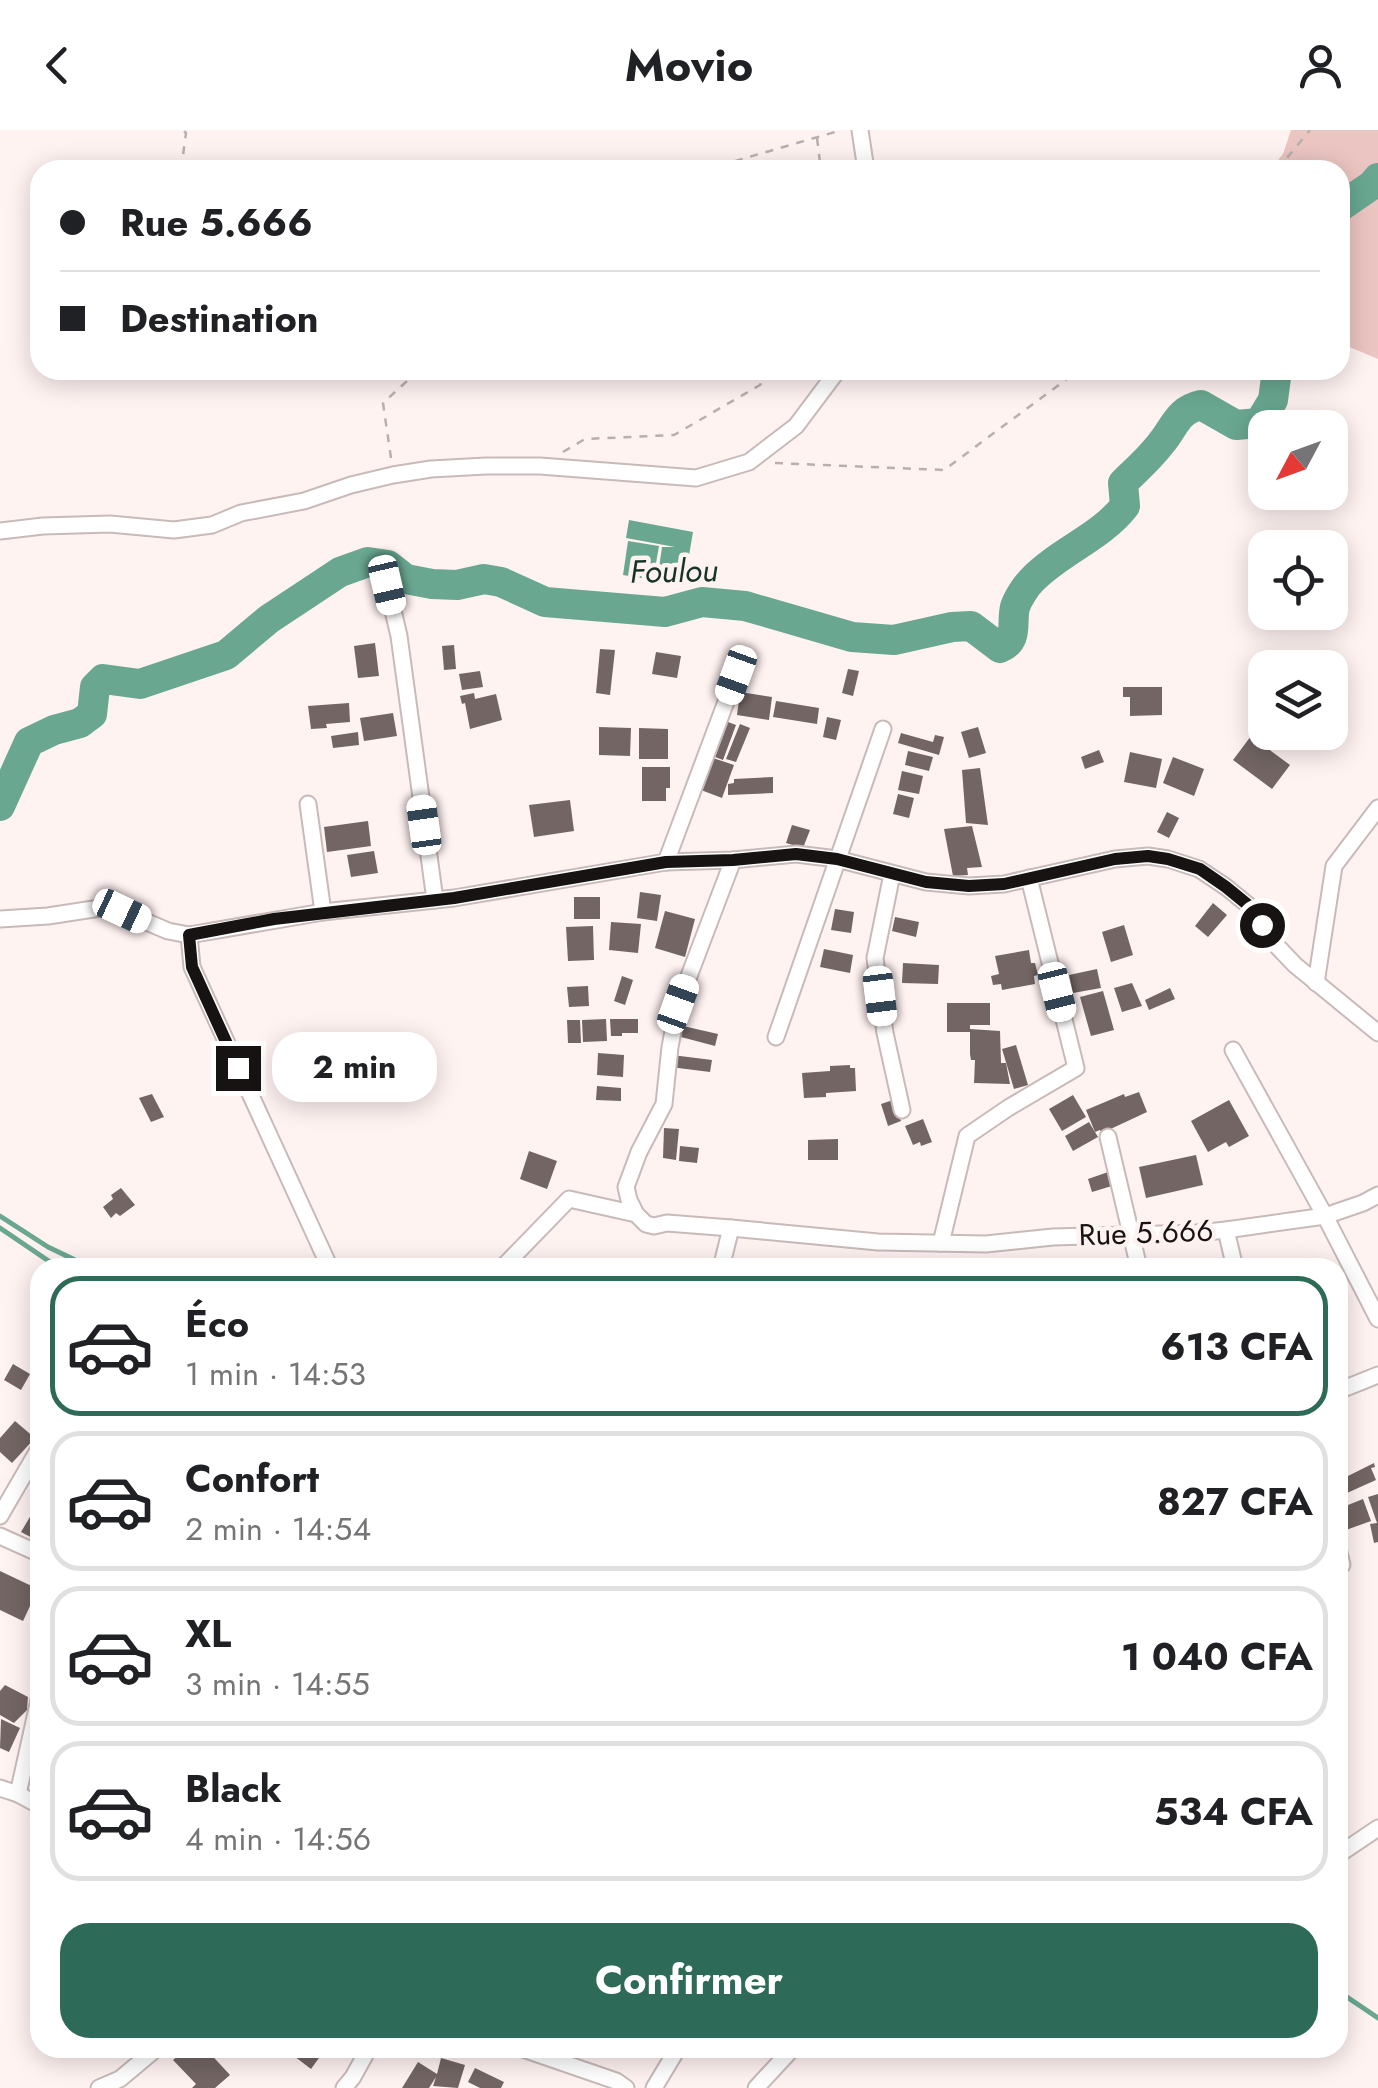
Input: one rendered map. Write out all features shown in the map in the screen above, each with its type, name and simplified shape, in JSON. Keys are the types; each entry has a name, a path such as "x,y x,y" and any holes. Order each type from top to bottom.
{"street":[{"path":"860,130 864,160"},
{"path":"0,531 110,524 174,530 212,525 241,513 304,501 393,475 486,466 540,466 696,478 749,462 796,426 830,380"},
{"path":"387,585 399,636 434,900"},
{"path":"666,862 736,675"},
{"path":"776,1038 883,730"},
{"path":"308,804 323,912"},
{"path":"1316,982 1334,866 1378,808"},
{"path":"0,919 100,908 122,911 168,932 189,935 666,862 796,854 837,859 926,882 969,886 1004,884 1115,859 1148,856 1200,869 1226,887 1248,905 1276,945 1378,1032"},
{"path":"636,1214 626,1187 638,1152 664,1104 678,1004 733,860"},
{"path":"892,874 875,958 885,1033 902,1110"},
{"path":"941,1244 967,1136 1076,1068 1029,878"},
{"path":"189,935 192,967 325,1258"},
{"path":"1233,1050 1347,1258"},
{"path":"1108,1138 1137,1258"},
{"name":"Rue 5.666","path":"512,1258 569,1199 636,1214 654,1226 731,1228 878,1242 986,1244 1053,1237 1226,1230 1325,1216 1378,1195"},
{"path":"724,1258 731,1228"},
{"path":"1226,1230 1232,1258"},
{"path":"1348,1261 1378,1319"},
{"path":"1348,1387 1378,1375"},
{"path":"0,1516 30,1464"},
{"path":"0,1536 30,1550"},
{"path":"18,1794 30,1739"},
{"path":"0,1788 30,1801"},
{"path":"1348,1849 1378,1828"},
{"path":"98,2088 120,2079 145,2058"},
{"path":"344,2088 363,2058"},
{"path":"549,2058 626,2088"},
{"path":"654,2088 672,2058"},
{"path":"756,2088 784,2058"}],"path":[{"path":"182,160 184,130"},
{"path":"739,160 844,130"},
{"path":"1285,160 1310,130"},
{"path":"817,138 820,160"},
{"path":"393,475 383,403 408,380"},
{"path":"540,466 585,439 674,435 763,380"},
{"path":"749,462 944,470 1066,380"}],"shaded area":[{"path":"1291,130 1378,130 1378,359 1350,347 1350,160 1278,160"}],"water":[{"path":"629,520 693,532 684,585 657,582 662,547 675,547 626,538"},
{"path":"628,541 659,546 653,580 623,575"}],"building":[{"path":"375,643 379,676 358,678 354,646"},
{"path":"454,645 456,669 444,670 442,646"},
{"path":"600,649 615,650 610,695 596,693"},
{"path":"656,652 681,656 677,678 652,674"},
{"path":"848,669 859,671 853,696 842,693"},
{"path":"480,671 483,687 462,690 459,674"},
{"path":"1123,687 1162,687 1162,715 1130,716 1130,697 1123,697"},
{"path":"740,692 772,697 769,720 737,715"},
{"path":"474,693 475,699 496,694 502,720 470,729 460,696"},
{"path":"776,701 819,708 817,724 773,717"},
{"path":"349,703 350,722 311,729 308,706"},
{"path":"393,713 397,736 364,741 360,718"},
{"path":"827,717 841,720 836,740 823,737"},
{"path":"728,722 736,725 723,760 715,757"},
{"path":"740,724 750,728 736,762 726,759"},
{"path":"599,727 631,728 630,756 599,755"},
{"path":"978,727 986,753 969,758 961,732"},
{"path":"639,728 668,729 668,759 639,759"},
{"path":"358,732 359,745 333,748 331,736"},
{"path":"901,733 933,742 935,735 944,737 939,755 898,743"},
{"path":"1248,740 1248,750 1270,750 1290,765 1272,789 1233,760"},
{"path":"1099,750 1104,762 1085,769 1081,757"},
{"path":"908,751 933,757 929,771 905,765"},
{"path":"1130,752 1162,759 1156,788 1124,782"},
{"path":"1173,757 1204,769 1194,796 1163,783"},
{"path":"713,758 734,765 722,798 701,790"},
{"path":"642,767 670,767 666,801 642,801"},
{"path":"980,768 988,825 966,823 962,770"},
{"path":"902,771 923,776 919,794 898,790"},
{"path":"773,777 773,793 728,795 728,784 734,783 734,779"},
{"path":"898,794 914,798 909,818 893,814"},
{"path":"570,800 574,831 534,837 529,805"},
{"path":"1167,812 1179,818 1169,838 1157,832"},
{"path":"368,821 371,846 327,852 324,827"},
{"path":"792,825 810,830 803,848 786,843"},
{"path":"972,826 982,867 967,868 968,875 953,876 944,829"},
{"path":"374,851 378,873 351,877 347,855"},
{"path":"640,892 661,895 657,921 637,918"},
{"path":"574,897 600,897 600,919 574,919"},
{"path":"1213,903 1227,915 1208,937 1195,926"},
{"path":"835,909 854,912 851,933 831,930"},
{"path":"665,911 695,919 685,957 655,948"},
{"path":"895,917 919,922 916,937 892,931"},
{"path":"611,922 641,924 638,953 609,950"},
{"path":"1124,925 1133,955 1111,962 1102,932"},
{"path":"593,926 594,960 568,961 566,927"},
{"path":"824,949 853,955 850,973 820,967"},
{"path":"1029,950 1038,975 1034,976 1035,984 1002,990 1001,984 993,985 991,976 999,974 995,956"},
{"path":"903,963 939,965 938,984 902,983"},
{"path":"1097,969 1101,988 1073,993 1069,975"},
{"path":"622,976 633,980 625,1005 614,1001"},
{"path":"1132,983 1142,1006 1122,1012 1114,988"},
{"path":"588,986 589,1006 569,1007 567,987"},
{"path":"1170,988 1175,999 1149,1010 1145,1000"},
{"path":"1103,991 1114,1030 1091,1036 1080,997"},
{"path":"947,1003 990,1003 990,1025 970,1025 970,1032 947,1032"},
{"path":"606,1019 607,1041 583,1042 582,1020"},
{"path":"610,1019 638,1019 638,1033 611,1036"},
{"path":"567,1020 580,1020 581,1043 568,1043"},
{"path":"683,1026 718,1034 715,1046 681,1037"},
{"path":"970,1029 1000,1031 1001,1063 1006,1063 1010,1084 974,1083"},
{"path":"1016,1045 1028,1085 1014,1089 1002,1049"},
{"path":"598,1053 624,1055 623,1077 597,1075"},
{"path":"672,1055 712,1060 710,1072 670,1067"},
{"path":"850,1065 855,1068 856,1091 804,1098 802,1073"},
{"path":"597,1086 621,1088 621,1101 596,1100"},
{"path":"1139,1092 1147,1112 1102,1133 1095,1132 1086,1110"},
{"path":"152,1094 164,1117 151,1122 139,1098"},
{"path":"1073,1095 1086,1117 1062,1131 1049,1109"},
{"path":"893,1100 901,1121 888,1126 881,1104"},
{"path":"1229,1100 1249,1136 1208,1152 1191,1121"},
{"path":"923,1119 932,1142 913,1145 905,1126"},
{"path":"1089,1122 1098,1137 1073,1151 1065,1136"},
{"path":"664,1128 679,1129 676,1160 663,1158"},
{"path":"838,1139 838,1160 808,1160 808,1140"},
{"path":"680,1146 699,1148 697,1163 679,1161"},
{"path":"529,1151 557,1161 547,1189 520,1179"},
{"path":"1196,1155 1203,1185 1146,1198 1139,1167"},
{"path":"1111,1171 1115,1185 1092,1192 1088,1179"},
{"path":"121,1188 135,1205 111,1218 103,1207"},
{"path":"13,1364 30,1374 21,1390 4,1380"},
{"path":"15,1421 30,1434 30,1443 12,1463 0,1452 0,1438"},
{"path":"1374,1463 1371,1468 1376,1480 1348,1493 1348,1476"},
{"path":"1378,1494 1378,1542 1374,1543 1370,1524 1377,1523 1368,1497"},
{"path":"1363,1499 1371,1521 1348,1529 1348,1505"},
{"path":"30,1517 30,1537 21,1532"},
{"path":"0,1571 30,1585 30,1606 23,1621 0,1610"},
{"path":"5,1685 28,1697 27,1710 14,1723 0,1715 0,1691"},
{"path":"1,1719 20,1728 9,1752 0,1748"},
{"path":"214,2058 230,2075 215,2088 192,2088 196,2084 173,2060"},
{"path":"297,2058 319,2058 311,2069"},
{"path":"441,2058 465,2065 458,2088 433,2086 436,2077 429,2088 402,2088 418,2062 437,2074"},
{"path":"475,2068 504,2082 501,2088 480,2088 468,2082"}],"waterway":[{"name":"Foulou","path":"1350,200 1378,178"},
{"name":"Foulou","path":"0,806 29,742 80,723 92,714 95,687 103,679 140,684 226,655 269,619 340,572 368,562 388,565 406,579 432,584 457,585 484,579 501,582 545,602 665,612 702,602 745,606 852,637 894,640 971,626 1000,648 1012,636 1015,607 1027,585 1115,517 1125,506 1123,483 1182,415 1201,405 1236,425 1259,423 1273,400 1276,380"},
{"path":"0,1216 71,1258"},
{"path":"0,1228 44,1258"},
{"path":"1348,1998 1378,2018"}],"route":[{"path":"238,1068 192,967 189,935 323,912 454,898 666,862 796,854 837,859 926,882 969,886 1004,884 1115,859 1148,856 1200,869 1248,905 1262,925"}]}
